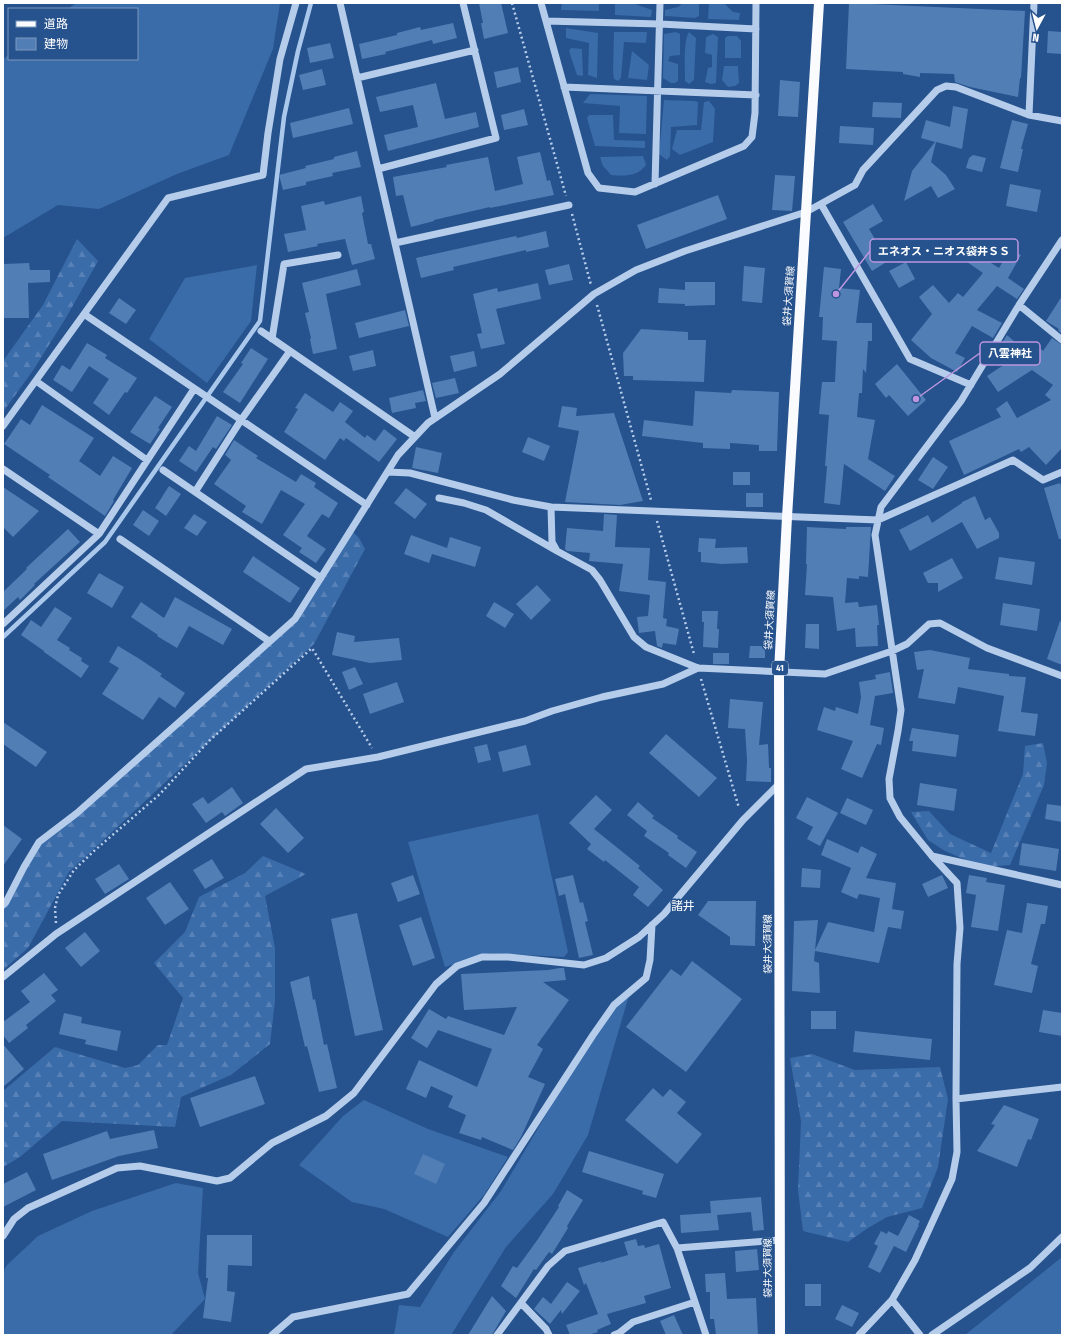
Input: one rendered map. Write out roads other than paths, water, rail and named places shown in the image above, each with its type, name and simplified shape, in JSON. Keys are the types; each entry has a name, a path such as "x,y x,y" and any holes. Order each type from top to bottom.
{"main road":[{"name":"袋井大須賀線","path":"780,1335 779,672 787,517 819,3"}],"street":[{"path":"3,426 168,198 263,175 280,59 296,3"},
{"path":"340,3 435,418"},
{"path":"378,168 496,138 463,3"},
{"path":"541,3 588,173 599,188 635,192 744,146 752,137 756,113 756,3"},
{"path":"655,184 660,3"},
{"path":"1029,115 1034,3"},
{"path":"546,20 756,29"},
{"path":"357,78 475,50"},
{"path":"564,86 756,95"},
{"path":"3,904 6,902 39,842 77,813 295,619 398,455 428,423 500,374 594,294 636,270 685,251 806,212 855,185 863,170 937,90 946,86 956,87 1029,115 1062,122"},
{"path":"821,204 910,359 971,385"},
{"path":"395,243 569,205"},
{"path":"859,1335 892,1300 915,1260 952,1179 957,1152 957,964 960,928 957,883 932,856 900,817 890,798 889,779 898,731 900,710 875,535 881,507 961,401 1019,305 1062,240"},
{"path":"272,339 284,264 338,254"},
{"path":"1019,305 1062,340"},
{"path":"84,314 367,505"},
{"path":"261,331 415,437"},
{"path":"195,492 241,420 290,351"},
{"path":"36,381 147,460"},
{"path":"3,624 99,534 194,388"},
{"path":"388,472 410,473 513,500 551,507 878,520 1013,460 1042,480 1062,472"},
{"path":"3,469 99,534"},
{"path":"163,470 321,578"},
{"path":"439,498 464,503 486,510 592,570 600,580 634,637 646,647 698,668 825,674 892,651 907,644 929,624 940,622 987,648 1062,676"},
{"path":"551,507 552,542 557,551"},
{"path":"120,539 270,641"},
{"path":"3,977 56,934 306,769 378,757 518,723 552,711 602,697 663,684 698,668"},
{"path":"3,1236 14,1219 28,1208 117,1168 140,1166 217,1180 230,1178 272,1143 326,1116 354,1093 436,984 457,966 482,958 508,956 584,965 606,958 639,937 664,914 743,820 779,784"},
{"path":"932,856 1062,886"},
{"path":"272,1335 293,1317 408,1294 484,1203 592,1035 614,1005 646,978 650,960 652,925"},
{"path":"956,1099 1062,1087"},
{"path":"497,1335 548,1266 565,1251 663,1222 677,1248 706,1335"},
{"path":"932,1335 1030,1268 1062,1237"},
{"path":"677,1248 780,1240"},
{"path":"892,1300 920,1335"},
{"path":"614,1335 633,1322 695,1302"},
{"path":"521,1303 546,1328 549,1335"}],"waterway":[{"path":"3,637 105,542 260,321 284,117 298,51 311,3"}],"place":[{"name":"エネオス・ニオス袋井ＳＳ","path":"836,294"},
{"name":"八雲神社","path":"916,399"}],"district":[{"name":"諸井","path":"683,906"}]}
